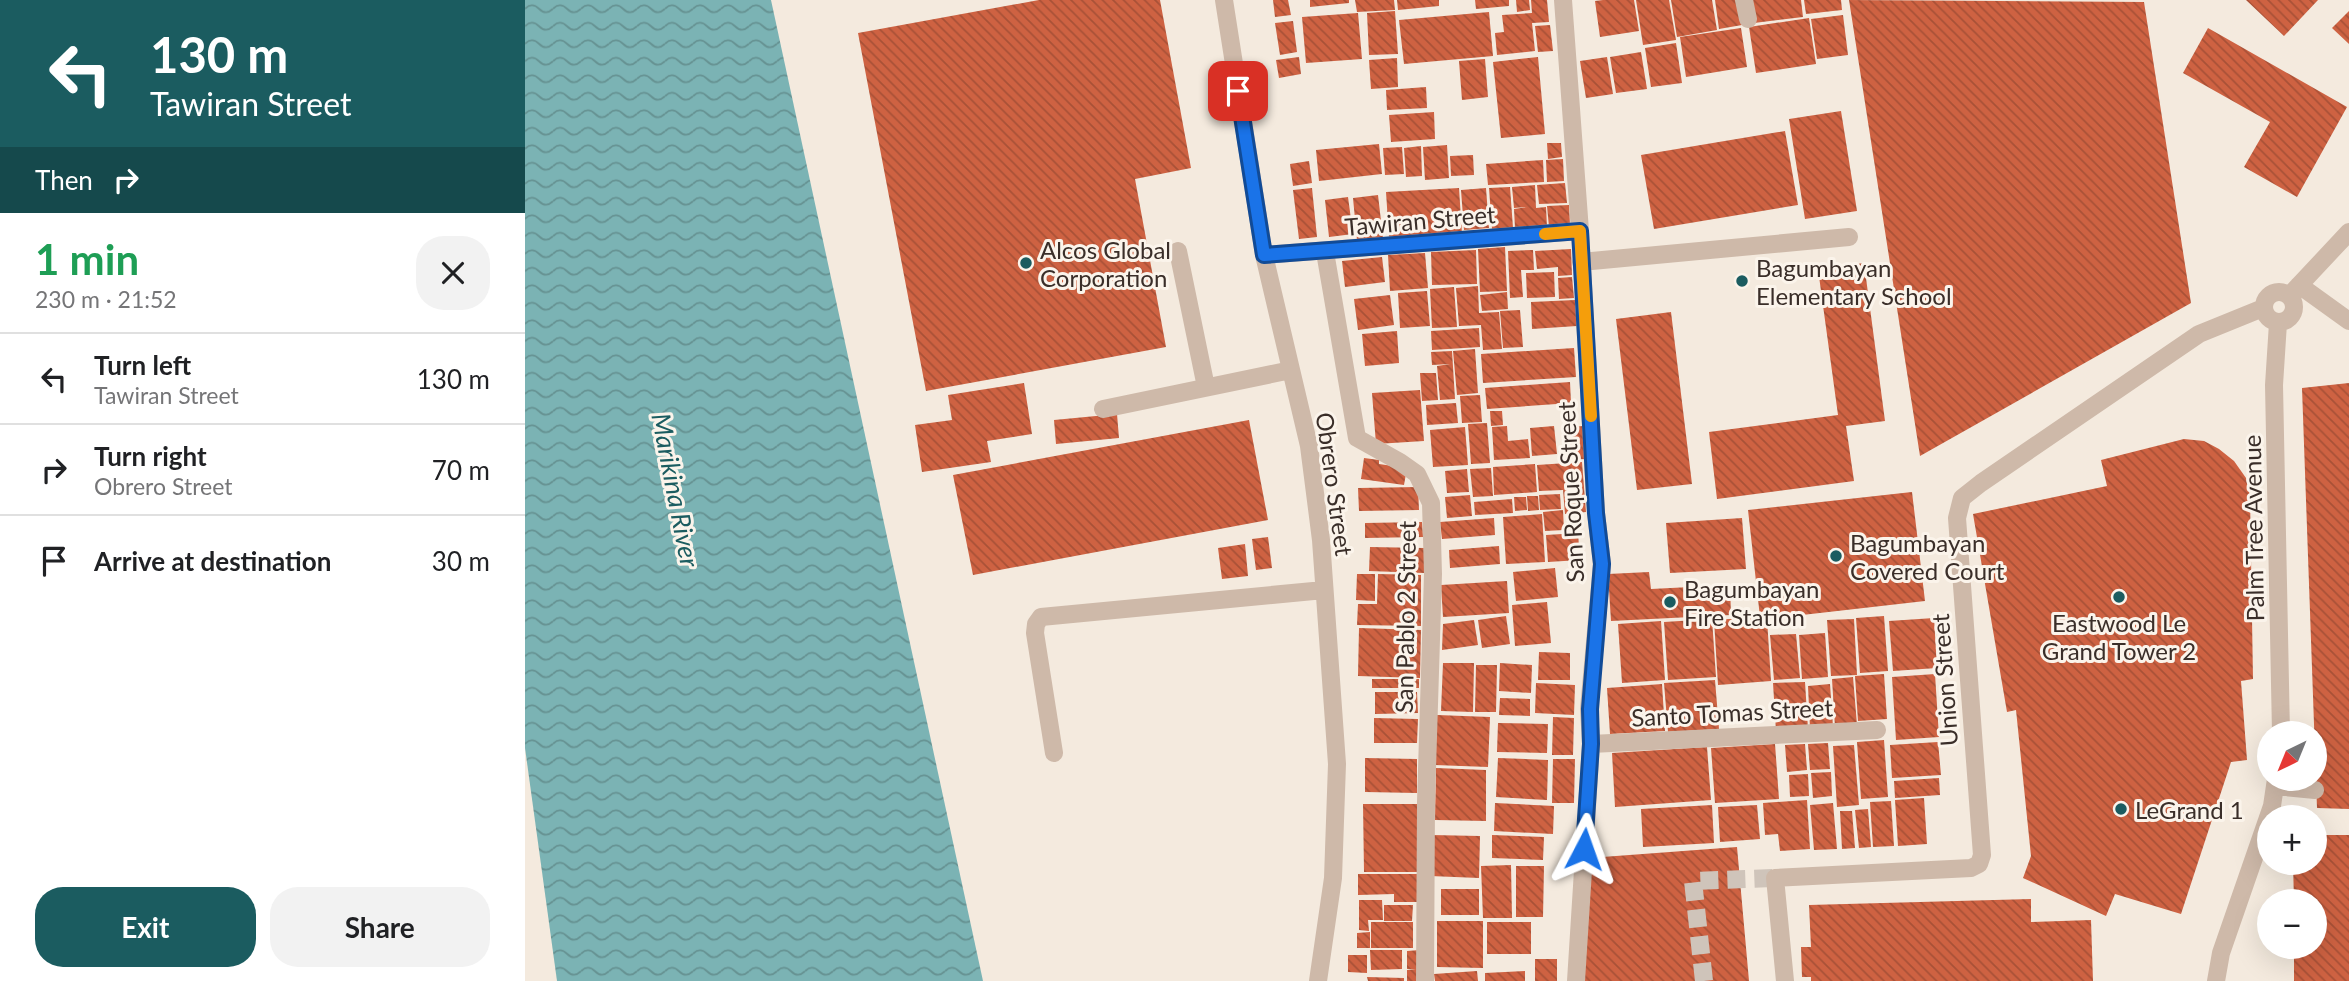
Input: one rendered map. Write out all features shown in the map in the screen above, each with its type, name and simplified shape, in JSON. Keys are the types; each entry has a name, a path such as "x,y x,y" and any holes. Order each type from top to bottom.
{"street":[{"name":"Obrero Street","path":"1224,0 1264,255 1309,446 1324,590 1337,764 1333,878 1318,981"},
{"path":"1744,0 1748,19"},
{"name":"San Roque Street","path":"1569,1 1581,262 1596,513 1602,564 1590,709 1591,744 1576,981"},
{"name":"Tawiran Street","path":"1264,255 1580,231"},
{"path":"2294,290 2294,310 2290,317 2278,323 2270,320 2263,309 2266,300 2272,294 2294,290 2349,232"},
{"path":"1581,262 1849,237"},
{"path":"1178,251 1206,387"},
{"name":"San Pablo 2 Street","path":"1325,252 1357,438 1401,461 1417,474 1431,503 1433,574 1426,802 1425,981"},
{"path":"2294,290 2349,321"},
{"name":"Union Street","path":"1785,981 1775,878 1971,868 1979,864 1982,855 1957,518 1962,498 2199,334 2263,309"},
{"name":"Palm Tree Avenue","path":"2278,323 2274,385 2281,721"},
{"path":"1103,409 1291,370"},
{"path":"1053,753 1035,633 1036,624 1041,617 1324,590"},
{"name":"Santo Tomas Street","path":"1591,744 1877,730"},
{"path":"2216,981 2221,953 2257,867"}],"water":[{"name":"Marikina River","path":"525,0 771,0 983,981 557,981 525,748"}],"building":[{"name":"Alcos Global Corporation","path":"1039,0 1160,0 1191,168 1135,179 1166,347 926,391 858,33"},
{"path":"1273,0 1288,0 1291,15 1275,17"},
{"path":"1310,0 1349,0 1349,3 1310,7"},
{"path":"1355,0 1394,0 1395,10 1357,12"},
{"path":"1397,0 1439,0 1439,6 1398,10"},
{"path":"1475,0 1509,0 1509,6 1476,9"},
{"path":"1516,0 1529,0 1530,10 1517,12"},
{"path":"1531,0 1547,0 1549,22 1532,23 1535,51 1497,55 1495,33 1504,32 1502,15 1532,13"},
{"path":"1634,0 1639,31 1600,37 1595,1"},
{"path":"1636,0 1669,0 1676,40 1643,45"},
{"path":"1671,0 1712,0 1717,30 1677,37"},
{"path":"1715,0 1738,0 1742,25 1719,29"},
{"path":"1751,0 1801,0 1803,17 1754,23"},
{"path":"1804,0 1841,0 1842,10 1806,14"},
{"path":"1849,0 2144,2 2191,303 1920,456"},
{"path":"2246,0 2318,0 2284,36"},
{"path":"1395,11 1398,54 1369,55 1367,13"},
{"path":"2349,11 2349,44 2332,28"},
{"path":"1489,12 1493,56 1404,64 1399,20"},
{"path":"1358,13 1362,59 1306,63 1302,17"},
{"path":"1843,15 1848,55 1817,59 1811,19"},
{"path":"1809,18 1816,64 1756,73 1749,27"},
{"path":"1293,21 1297,52 1280,55 1275,23"},
{"path":"1550,25 1553,51 1538,52 1535,26"},
{"path":"1741,28 1747,67 1686,77 1680,37"},
{"path":"2208,28 2347,107 2297,197 2244,167 2270,122 2183,73"},
{"path":"1676,43 1682,83 1651,87 1645,48"},
{"path":"1641,52 1647,89 1616,93 1610,57"},
{"path":"1299,57 1301,74 1279,78 1276,60"},
{"path":"1538,57 1545,134 1501,138 1493,62"},
{"path":"1607,57 1613,94 1586,98 1580,61"},
{"path":"1397,58 1398,87 1371,89 1369,60"},
{"path":"1485,59 1488,97 1462,100 1459,61"},
{"path":"1426,87 1427,108 1387,110 1386,90"},
{"path":"1841,111 1857,211 1805,219 1789,119"},
{"path":"1434,112 1435,139 1391,142 1389,115"},
{"path":"1785,131 1798,205 1654,229 1641,155"},
{"path":"1547,143 1561,143 1562,157 1548,159"},
{"path":"1379,144 1382,174 1319,181 1316,150"},
{"path":"1447,145 1449,178 1425,180 1423,147"},
{"path":"1421,146 1422,176 1406,177 1404,148"},
{"path":"1402,147 1404,174 1385,175 1383,148"},
{"path":"1473,155 1474,175 1451,176 1450,156"},
{"path":"1563,159 1564,181 1547,182 1546,160"},
{"path":"1543,160 1544,182 1488,185 1486,164"},
{"path":"1309,161 1312,183 1293,186 1290,164"},
{"path":"1565,183 1567,203 1539,204 1537,185"},
{"path":"1535,185 1536,208 1546,207 1547,227 1515,228 1514,209 1527,207 1514,208 1512,187"},
{"path":"1510,187 1513,228 1492,229 1489,188"},
{"path":"1312,188 1317,237 1299,239 1293,190"},
{"path":"1459,188 1462,234 1389,237 1386,192"},
{"path":"1486,188 1489,228 1464,230 1461,190"},
{"path":"1378,195 1383,238 1357,240 1353,198"},
{"path":"1348,197 1353,234 1329,237 1325,200"},
{"path":"1569,205 1570,225 1549,227 1547,206"},
{"path":"1505,247 1507,291 1480,292 1478,249"},
{"path":"1571,249 1572,275 1558,276 1558,267 1537,269 1535,251"},
{"path":"1476,250 1477,284 1432,285 1431,252"},
{"path":"1533,250 1534,270 1521,270 1523,297 1510,298 1508,251"},
{"path":"1425,253 1428,288 1390,291 1388,255"},
{"path":"1382,257 1385,282 1345,287 1342,261"},
{"path":"1864,263 1885,421 1846,426 1854,481 1717,499 1709,432 1838,415 1818,269"},
{"path":"1554,272 1555,297 1527,298 1526,273"},
{"path":"1572,277 1574,298 1559,299 1558,278"},
{"path":"1478,286 1479,313 1499,312 1502,349 1483,350 1481,325 1459,326 1456,288"},
{"path":"1454,287 1457,327 1432,328 1430,289"},
{"path":"1427,291 1430,326 1400,328 1398,293"},
{"path":"1507,292 1508,309 1482,311 1480,295"},
{"path":"1390,295 1394,325 1358,330 1354,299"},
{"path":"1575,300 1577,326 1532,329 1531,302"},
{"path":"1520,310 1523,347 1503,348 1500,311"},
{"path":"1671,312 1692,484 1637,490 1616,319"},
{"path":"1479,328 1480,347 1432,350 1431,331"},
{"path":"1397,331 1399,363 1365,366 1362,334"},
{"path":"1574,348 1576,377 1483,383 1481,354"},
{"path":"1475,349 1478,393 1457,395 1453,351"},
{"path":"1452,351 1455,399 1440,400 1437,366 1450,364 1432,365 1431,352"},
{"path":"1420,373 1436,373 1438,400 1422,401"},
{"path":"1570,382 1571,403 1487,409 1485,388"},
{"path":"1024,383 1032,434 987,441 991,462 922,472 915,425 952,420 948,395"},
{"path":"2349,383 2349,809 2317,805 2316,791 2327,791 2327,721 2314,721 2302,388"},
{"path":"1420,390 1424,441 1376,444 1372,393"},
{"path":"1480,395 1482,422 1462,423 1460,396"},
{"path":"1456,403 1458,423 1427,425 1426,405"},
{"path":"1490,411 1502,411 1503,425 1491,426"},
{"path":"1117,414 1119,438 1056,444 1054,420"},
{"path":"1249,420 1268,520 973,575 953,475"},
{"path":"1487,423 1490,463 1471,464 1468,424"},
{"path":"1507,426 1508,441 1528,439 1530,458 1494,460 1492,427"},
{"path":"1554,426 1557,454 1532,456 1530,428"},
{"path":"1583,426 1585,459 1564,460 1562,428"},
{"path":"1465,427 1468,465 1433,467 1430,430"},
{"path":"2184,439 2204,441 2234,461 2246,478 2250,496 2253,679 2241,681 2247,760 2231,762 2181,914 2115,894 2106,916 2023,878 2031,856 2016,710 2007,712 1973,514 2107,486 2101,460"},
{"path":"1364,458 1379,460 1379,464 1407,468 1404,485 1361,479"},
{"path":"1582,462 1586,512 1565,514 1563,490 1539,491 1537,465"},
{"path":"1535,464 1537,492 1494,495 1493,467"},
{"path":"1491,468 1493,496 1473,497 1470,469"},
{"path":"1467,469 1469,492 1447,493 1445,471"},
{"path":"1418,487 1419,510 1359,511 1358,488"},
{"name":"Bagumbayan Covered Court","path":"1912,492 1925,601 1767,619 1771,681 1718,685 1714,620 1760,617 1748,510"},
{"path":"1560,494 1561,509 1540,510 1539,495"},
{"path":"1470,495 1472,516 1447,518 1445,497"},
{"path":"1527,496 1538,496 1539,510 1528,511"},
{"path":"1514,497 1526,497 1527,510 1515,511"},
{"path":"1512,499 1513,513 1475,515 1474,502"},
{"path":"1563,510 1564,530 1545,531 1543,512"},
{"path":"1542,514 1545,562 1506,564 1503,517"},
{"path":"1494,518 1495,535 1442,539 1440,522"},
{"path":"1742,518 1746,569 1670,573 1666,523"},
{"path":"1422,522 1423,537 1365,538 1365,523"},
{"path":"1578,533 1580,560 1548,562 1546,535"},
{"path":"1268,537 1272,568 1256,570 1252,539"},
{"path":"1245,544 1248,576 1222,579 1218,548"},
{"path":"1499,546 1500,564 1450,568 1449,550"},
{"path":"1370,547 1424,548 1424,573 1369,571"},
{"path":"1555,568 1558,597 1516,601 1513,572"},
{"name":"Bagumbayan Fire Station","path":"1649,572 1651,589 1730,585 1731,615 1611,621 1608,574"},
{"path":"1357,574 1375,574 1375,601 1356,600"},
{"path":"1378,574 1421,575 1421,626 1357,625 1358,604 1377,604"},
{"path":"1507,581 1509,613 1443,617 1441,585"},
{"path":"1547,602 1551,643 1515,646 1512,605"},
{"path":"1506,616 1510,644 1482,648 1478,620"},
{"path":"1884,616 1888,671 1860,673 1856,618"},
{"path":"1934,618 1937,668 1893,671 1889,621"},
{"path":"1712,619 1716,677 1668,680 1664,622"},
{"path":"1854,619 1857,675 1831,676 1827,620"},
{"path":"1474,620 1478,645 1442,650 1443,624"},
{"path":"1661,621 1665,680 1622,683 1618,624"},
{"path":"1359,628 1421,630 1420,678 1358,676"},
{"path":"1825,633 1828,677 1802,679 1799,635"},
{"path":"1796,634 1800,678 1774,680 1770,635"},
{"path":"1539,652 1570,653 1570,680 1538,680"},
{"path":"1443,663 1474,663 1473,712 1441,711"},
{"path":"1500,663 1532,665 1531,693 1499,691"},
{"path":"1476,665 1497,665 1496,712 1475,712"},
{"path":"1884,674 1887,719 1858,721 1855,676"},
{"path":"1935,674 1939,737 1896,740 1892,677"},
{"path":"1853,677 1857,725 1835,727 1832,679"},
{"path":"1372,679 1419,679 1419,688 1372,688"},
{"path":"1715,680 1719,729 1668,732 1664,683"},
{"path":"1805,682 1808,729 1776,731 1773,683"},
{"path":"1536,683 1575,685 1574,715 1535,713"},
{"path":"1662,684 1665,731 1610,734 1607,688"},
{"path":"1830,684 1833,727 1810,728 1808,686"},
{"path":"1375,692 1417,692 1418,713 1375,714"},
{"path":"1500,698 1530,699 1530,716 1499,715"},
{"path":"1437,715 1490,717 1488,767 1435,765"},
{"path":"1553,717 1574,718 1573,755 1552,755"},
{"path":"1374,718 1418,719 1417,743 1374,743"},
{"path":"1498,723 1548,724 1547,753 1497,752"},
{"path":"1884,740 1888,797 1861,799 1857,742"},
{"path":"1938,742 1941,775 1892,778 1890,745"},
{"path":"1828,743 1830,769 1810,770 1808,744"},
{"path":"1775,744 1779,799 1715,803 1711,748"},
{"path":"1805,744 1807,770 1787,772 1785,745"},
{"path":"1854,745 1859,805 1837,807 1833,746"},
{"path":"1707,747 1711,800 1615,807 1612,753"},
{"path":"1365,758 1417,759 1417,793 1365,792"},
{"path":"1498,758 1548,760 1547,800 1496,797"},
{"path":"1553,759 1575,759 1574,803 1552,803"},
{"path":"1436,768 1486,770 1486,821 1435,820"},
{"path":"1831,772 1832,796 1813,798 1811,773"},
{"path":"1808,774 1809,796 1790,797 1789,775"},
{"path":"1939,778 1940,795 1895,798 1894,781"},
{"path":"1924,798 1927,844 1898,846 1895,800"},
{"path":"1807,800 1810,849 1780,851 1778,834 1765,835 1763,803"},
{"path":"1891,801 1894,846 1873,847 1870,802"},
{"path":"1495,803 1554,806 1553,834 1494,831"},
{"path":"1833,803 1837,849 1814,850 1810,805"},
{"path":"1363,804 1420,804 1420,872 1364,872"},
{"path":"1712,805 1714,843 1643,847 1641,809"},
{"path":"1757,805 1760,839 1720,842 1718,807"},
{"path":"1868,809 1871,847 1859,848 1855,810"},
{"path":"1840,811 1852,811 1855,848 1842,849"},
{"path":"1431,835 1480,836 1479,878 1430,876"},
{"path":"1492,835 1544,837 1543,860 1492,858"},
{"path":"2327,835 2349,835 2349,981 2294,981 2294,959 2327,959 2327,889 2294,889 2293,875 2327,875"},
{"path":"1737,847 1749,981 1583,981 1589,858"},
{"path":"1511,865 1512,918 1483,918 1481,866"},
{"path":"1516,866 1544,866 1543,917 1516,917"},
{"path":"1358,874 1418,874 1418,902 1394,902 1394,894 1358,895"},
{"path":"1441,889 1479,889 1479,915 1441,915"},
{"path":"2031,899 2031,922 2091,920 2093,981 1811,981 1811,977 1802,977 1801,947 1811,947 1809,905"},
{"path":"1359,900 1382,900 1383,920 1368,920 1369,931 1359,930"},
{"path":"1384,905 1413,905 1412,921 1384,921"},
{"path":"1437,921 1483,921 1483,968 1437,967"},
{"path":"1371,922 1413,922 1413,948 1371,948"},
{"path":"1487,922 1531,922 1531,954 1487,954"},
{"path":"1370,932 1370,948 1357,948 1357,933"},
{"path":"1370,950 1402,950 1402,969 1371,970"},
{"path":"1420,950 1420,981 1407,981 1407,970 1416,969 1407,969 1407,951"},
{"path":"1348,955 1367,955 1367,973 1348,972"},
{"path":"1535,959 1557,959 1557,981 1535,981"},
{"path":"1477,971 1478,981 1435,981 1434,974"},
{"path":"1525,971 1525,981 1485,981 1485,973"},
{"path":"1367,977 1404,978 1404,981 1368,981"}],"tunnel":[{"path":"1704,981 1693,881 1775,878"}],"slow traffic":[{"path":"1545,234 1580,231 1591,416"}],"place":[{"name":"Alcos Global Corporation","path":"1026,263"},
{"name":"Bagumbayan Elementary School","path":"1742,281"},
{"name":"Bagumbayan Covered Court","path":"1836,556"},
{"name":"Eastwood Le Grand Tower 2","path":"2119,597"},
{"name":"Bagumbayan Fire Station","path":"1670,602"},
{"name":"LeGrand 1","path":"2121,809"}],"route":[{"path":"1238,91 1264,255 1580,231 1596,513 1602,564 1590,709 1591,744 1584,849"}]}
